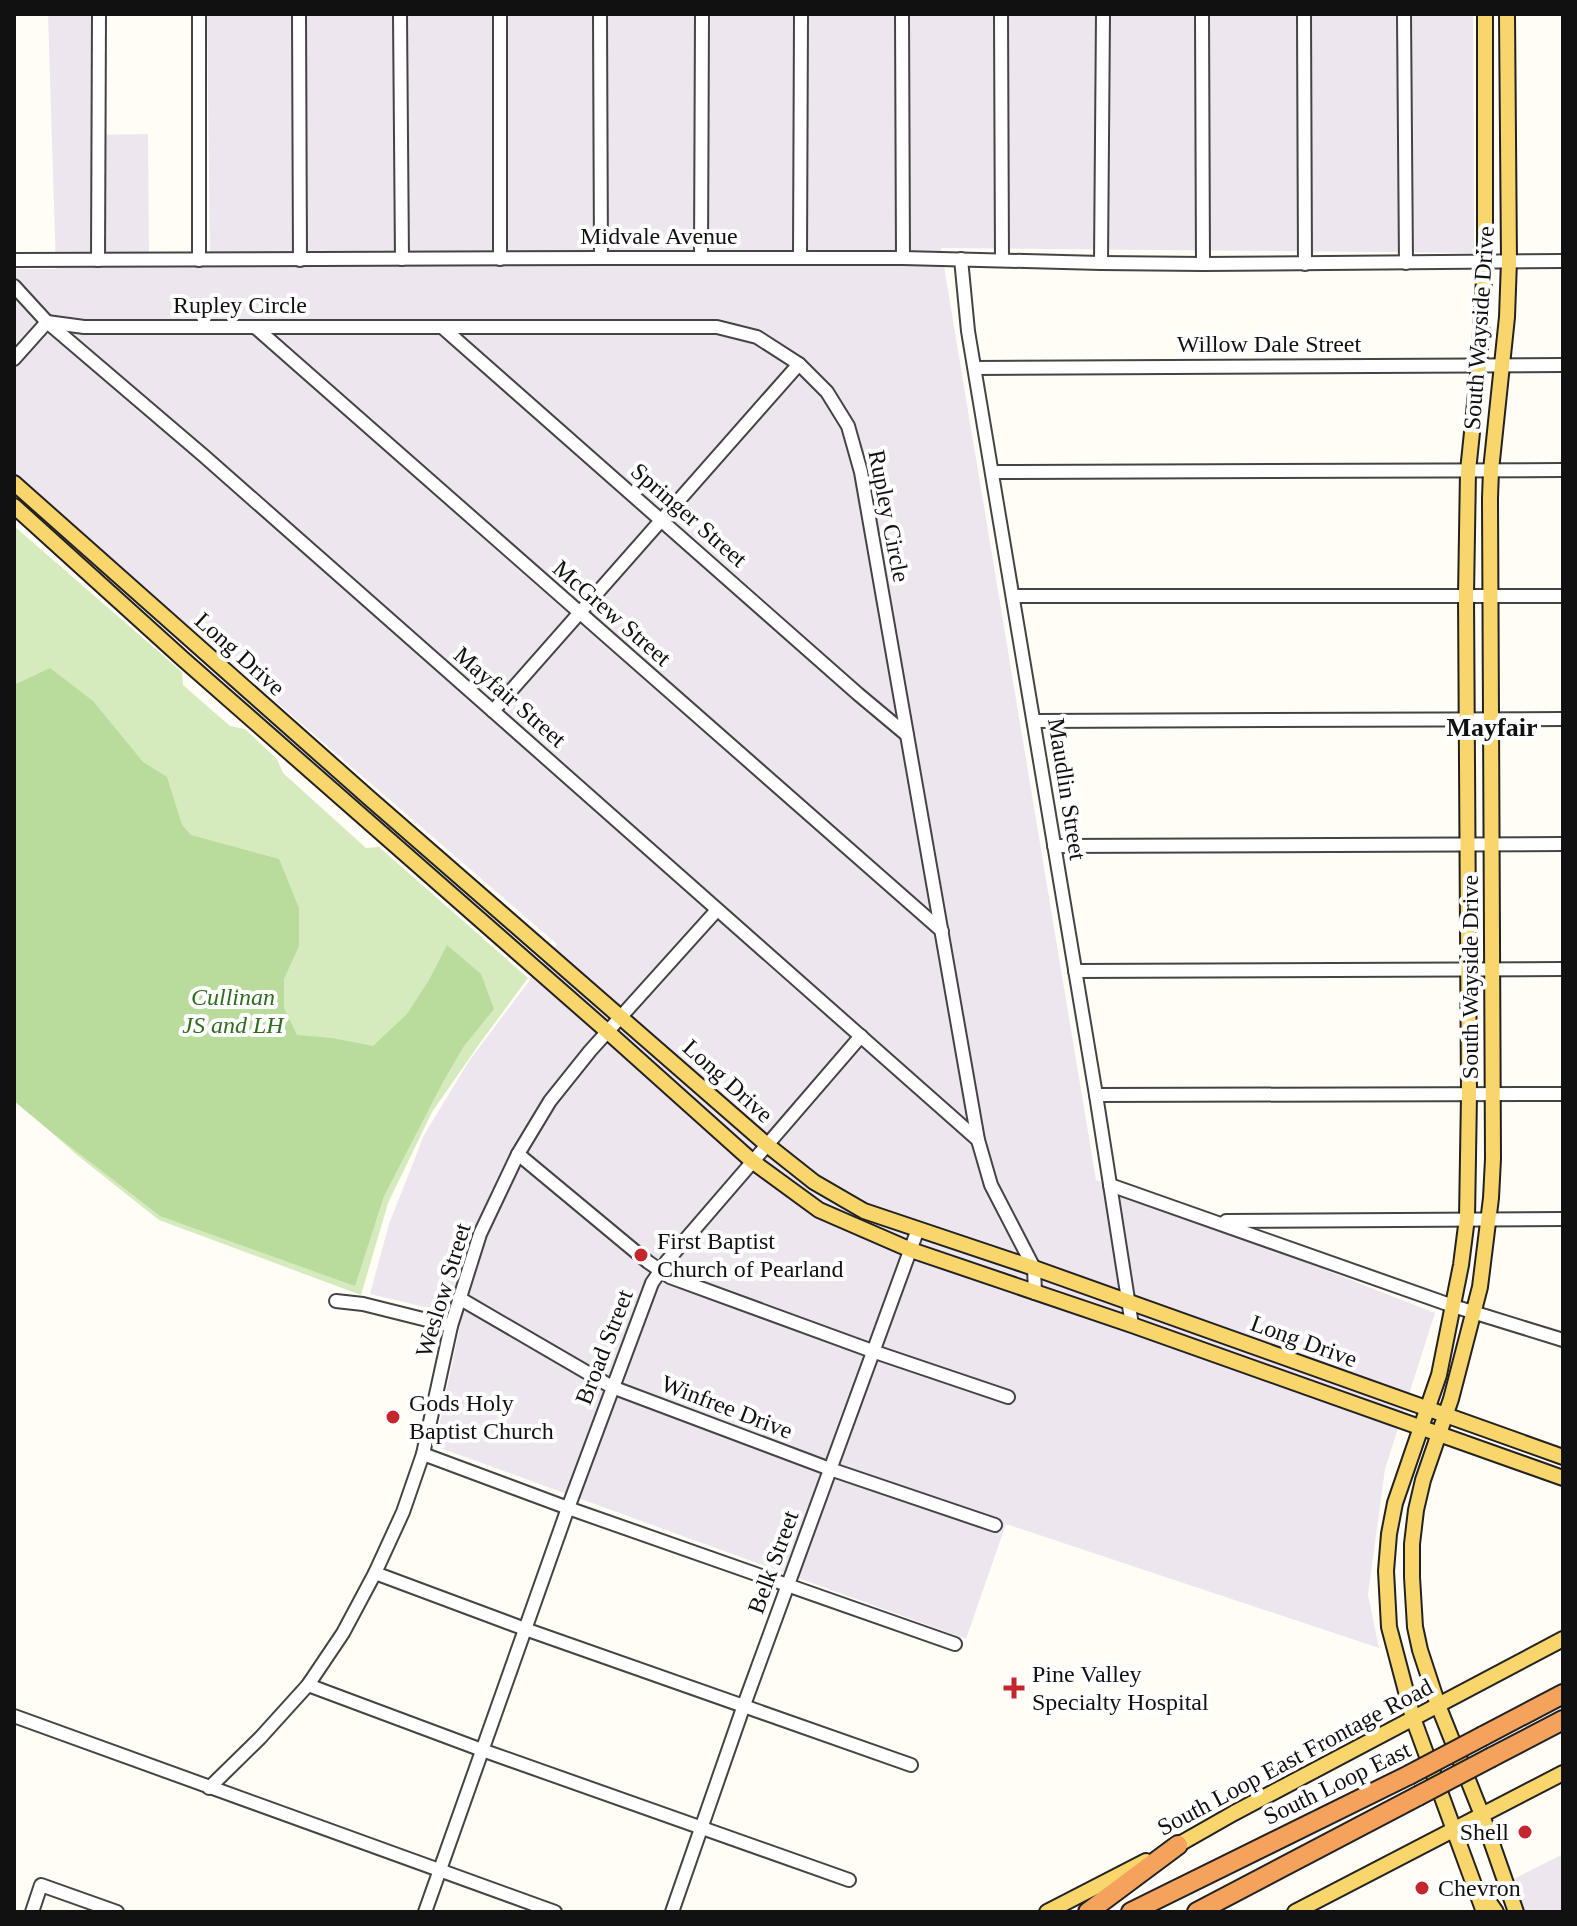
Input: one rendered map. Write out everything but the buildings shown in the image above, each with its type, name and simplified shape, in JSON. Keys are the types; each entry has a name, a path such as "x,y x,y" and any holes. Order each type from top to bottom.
{"highway":[{"name":"South Loop East","path":"1131,1912 1409,1775 1563,1694"},
{"name":"South Loop East","path":"1197,1912 1563,1720"},
{"path":"1088,1912 1178,1845"}],"main road":[{"name":"South Wayside Drive","path":"1484,1912 1413,1718 1389,1627 1386,1571 1395,1503 1439,1375 1467,1218 1466,596 1468,471 1485,262 1485,14"},
{"name":"South Wayside Drive","path":"1507,14 1509,261 1507,317 1491,470 1493,1159 1484,1262 1457,1377 1416,1510 1412,1577 1415,1627 1420,1650 1516,1912"},
{"path":"1485,116 1508,117"},
{"name":"Long Drive","path":"14,483 368,797 766,1144 814,1182 864,1211 1128,1301 1563,1457"},
{"path":"18,510 37,504"},
{"name":"Long Drive","path":"18,510 752,1161 819,1210 911,1250 1563,1478"},
{"path":"103,586 115,573"},
{"path":"183,659 195,643"},
{"path":"272,737 285,724"},
{"path":"356,811 368,797"},
{"path":"449,892 462,878"},
{"path":"533,966 546,951"},
{"path":"684,1100 699,1085"},
{"path":"1224,1358 1232,1339"},
{"path":"1323,1394 1331,1375"},
{"path":"1537,1468 1544,1450"},
{"path":"1386,1571 1412,1577"},
{"name":"South Loop East Frontage Road","path":"1047,1912 1563,1639"},
{"path":"1295,1912 1563,1773"},
{"path":"1470,1875 1496,1912"}],"street":[{"path":"98,260 99,14"},
{"path":"199,14 199,260"},
{"path":"299,14 300,260"},
{"path":"400,14 402,259"},
{"path":"500,14 500,259"},
{"path":"600,14 601,258"},
{"path":"701,258 702,14"},
{"path":"800,258 801,14"},
{"path":"902,14 903,258"},
{"path":"1001,14 1002,260"},
{"path":"1101,263 1103,14"},
{"path":"1202,14 1203,264"},
{"path":"1304,14 1305,264"},
{"path":"1404,14 1406,263"},
{"name":"Midvale Avenue","path":"14,260 903,258 1203,264 1485,262"},
{"name":"Maudlin Street","path":"961,259 968,331 1132,1325"},
{"path":"1485,262 1563,261"},
{"name":"Mayfair Street","path":"14,286 47,322 204,456 978,1140"},
{"path":"14,359 47,322"},
{"name":"Rupley Circle","path":"47,322 84,327 717,327 757,337 799,364 827,392 848,426 861,472 978,1140 991,1185 1034,1268 1035,1293"},
{"name":"McGrew Street","path":"255,327 942,931"},
{"name":"Springer Street","path":"442,327 907,735"},
{"path":"493,711 799,364"},
{"name":"Willow Dale Street","path":"975,368 1563,365"},
{"path":"992,472 1563,470"},
{"path":"1013,596 1563,596"},
{"path":"1034,721 1563,719"},
{"path":"1054,846 1563,844"},
{"name":"Weslow Street","path":"209,1788 308,1685 343,1633 375,1573 403,1512 423,1454 451,1326 480,1234 518,1154 550,1101 621,1016 717,910"},
{"path":"1075,971 1563,969"},
{"name":"Broad Street","path":"425,1912 568,1508 652,1283 766,1144 861,1036"},
{"path":"1096,1095 1563,1094"},
{"path":"518,1154 670,1277 1008,1397"},
{"path":"1110,1185 1453,1306 1563,1340"},
{"path":"1216,1221 1563,1219"},
{"name":"Belk Street","path":"672,1912 744,1705 918,1229"},
{"name":"Winfree Drive","path":"459,1298 612,1387 830,1469 995,1525"},
{"path":"336,1301 363,1304 451,1326"},
{"path":"423,1454 955,1644"},
{"path":"375,1573 911,1765"},
{"path":"308,1685 849,1880"},
{"path":"14,1716 551,1911"},
{"path":"32,1912 41,1885 117,1912"}],"shaded area":[{"path":"48,14 93,14 91,135 148,134 149,253 210,254 207,14 1473,14 1474,253 941,248 1096,1180 1435,1313 1385,1469 1368,1595 1379,1648 1006,1524 966,1639 435,1446 462,1316 370,1294 389,1224 424,1135 469,1061 557,944 14,476 14,269 56,269"},
{"path":"1563,1854 1563,1912 1520,1912 1510,1881"}],"green space":[{"name":"Cullinan JS and LH","path":"14,526 182,672 183,685 230,726 245,729 277,759 283,773 366,848 379,847 528,978 432,1112 388,1203 361,1295 159,1220 77,1155 14,1099"},
{"name":"Cullinan JS and LH","path":"50,668 93,701 143,762 167,777 182,825 191,835 279,859 299,908 299,946 284,979 284,1008 297,1035 373,1046 407,1014 447,945 481,974 494,1009 464,1046 444,1080 384,1196 355,1286 160,1216 14,1101 14,685"}],"place":[{"name":"First Baptist Church of Pearland","path":"641,1255"},
{"name":"Gods Holy Baptist Church","path":"393,1417"},
{"name":"Pine Valley Specialty Hospital","path":"1014,1688"},
{"name":"Shell","path":"1525,1832"},
{"name":"Chevron","path":"1422,1888"}],"district":[{"name":"Mayfair","path":"1492,727"}]}
